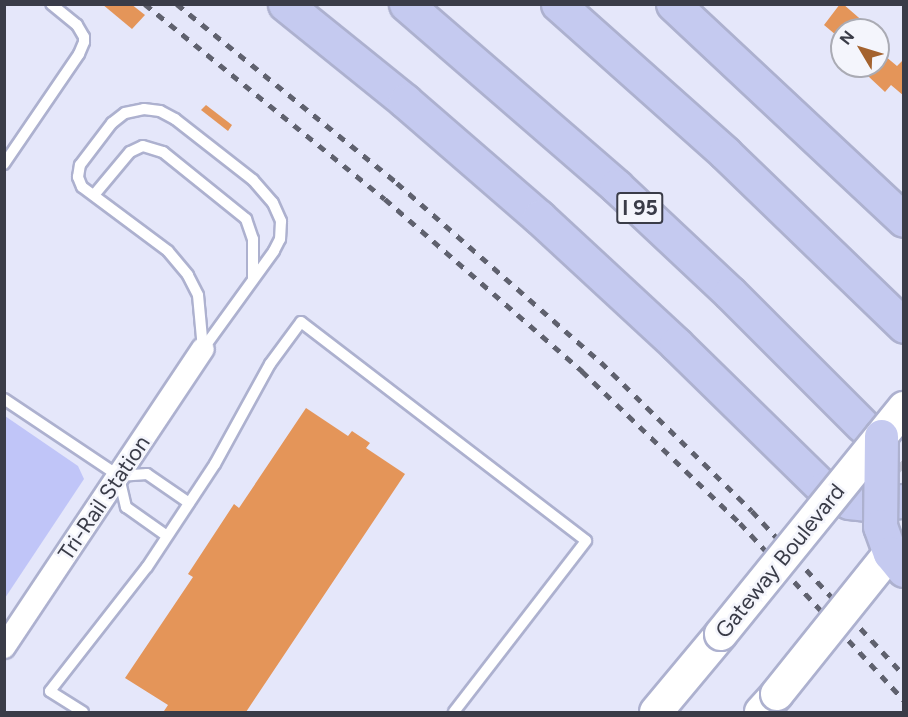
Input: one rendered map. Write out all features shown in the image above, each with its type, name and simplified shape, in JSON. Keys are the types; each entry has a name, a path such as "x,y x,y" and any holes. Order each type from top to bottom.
{"highway":[{"path":"285,4 405,101 539,217 676,344 824,488 849,502 891,502"},
{"name":"I 95","path":"406,4 616,186 871,431"},
{"path":"558,4 725,153 903,326"},
{"path":"673,4 903,220"},
{"path":"871,431 891,502 880,526 899,553"}],"main road":[{"name":"Gateway Boulevard","path":"656,712 721,634 824,488 871,431 903,408"},
{"path":"769,703 899,553"}],"street":[{"name":"Tri-Rail Station","path":"4,647 203,349"}],"lane":[{"path":"4,164 79,54 84,42 84,37 77,25 51,4"},
{"path":"134,110 153,110 169,115 253,180 278,211 281,226 280,239 203,349 198,295 188,274 168,251 82,186 78,177 80,165 105,130 118,117 134,110"},
{"path":"94,195 130,152 143,146 163,152 246,219 253,239 253,278"},
{"path":"83,712 50,691 147,567 214,464 270,364 301,322 586,541 454,712"},
{"path":"4,399 119,476 147,474 189,503"},
{"path":"119,476 126,507 167,536"}],"shaded area":[{"path":"5,416 78,466 84,479 5,598"}],"building":[{"path":"102,4 131,4 145,15 132,29"},
{"path":"840,4 859,18 830,18 830,30 824,25"},
{"path":"904,59 904,96 891,85 885,92 870,78 890,78 890,60 897,66"},
{"path":"206,105 232,125 228,131 201,110"},
{"path":"306,408 348,436 352,431 370,443 366,448 405,474 246,712 166,712 164,711 168,705 125,678 193,577 188,574 234,504 239,508"}],"tunnel":[{"path":"865,428 904,468"}],"railway":[{"path":"145,4 385,199 582,371 740,523 904,700"},
{"path":"177,4 397,183 601,362 752,511 904,675"}]}
